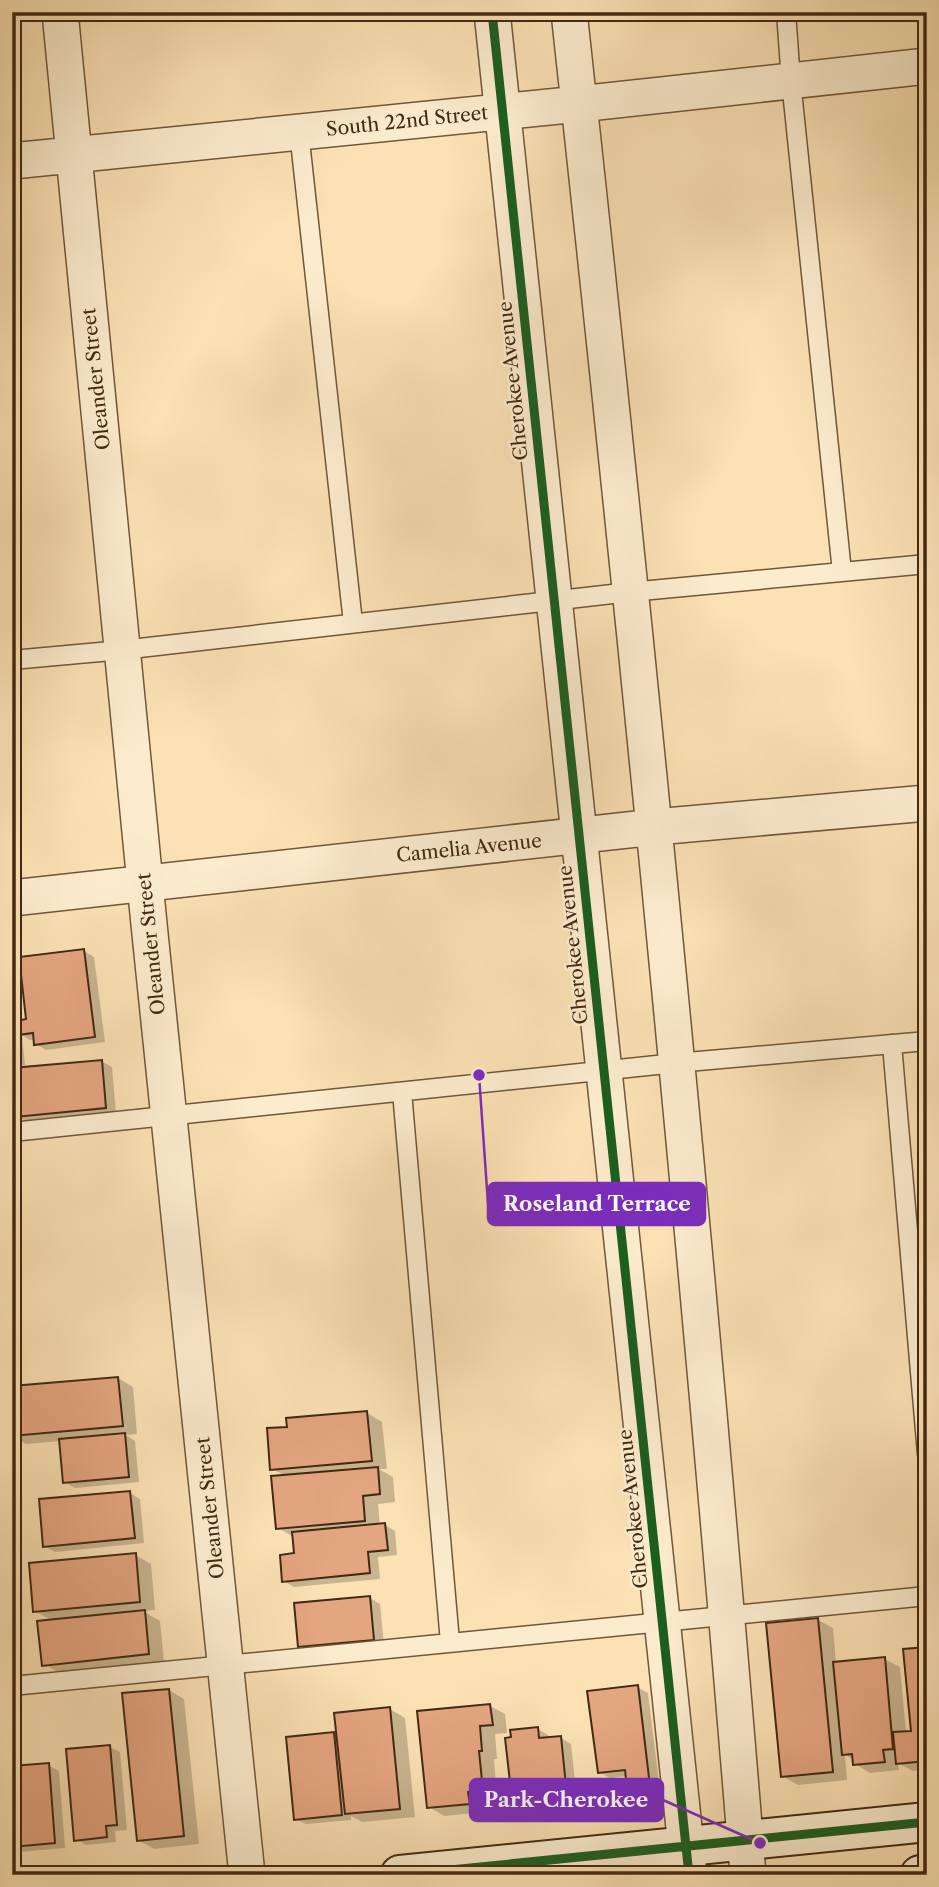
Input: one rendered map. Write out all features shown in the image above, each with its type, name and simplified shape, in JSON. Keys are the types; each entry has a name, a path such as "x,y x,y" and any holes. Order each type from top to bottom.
{"street":[{"name":"Oleander Street","path":"60,12 145,884 247,1875"},
{"name":"Cherokee Avenue","path":"492,12 687,1860"},
{"path":"569,12 655,827 747,1857"},
{"name":"South 22nd Street","path":"12,161 927,66"},
{"name":"Camelia Avenue","path":"12,898 655,827 927,803"},
{"path":"400,1875 747,1857 927,1822"},
{"path":"920,1875 927,1874"}],"lane":[{"path":"786,12 842,572"},
{"path":"299,132 353,624"},
{"path":"12,660 630,592 927,564"},
{"path":"12,1132 676,1063 927,1041"},
{"path":"892,1044 927,1454"},
{"path":"402,1092 450,1642"},
{"path":"12,1686 927,1596"}],"building":[{"path":"84,949 95,1037 34,1045 33,1033 18,1035 17,1021 26,1019 19,957"},
{"path":"16,1015 21,1063 12,1064 12,1016"},
{"path":"102,1060 106,1108 15,1117 12,1068"},
{"path":"118,1377 123,1426 12,1436 12,1386"},
{"path":"367,1411 372,1461 270,1470 267,1428 287,1427 286,1418"},
{"path":"125,1433 129,1477 63,1483 59,1439"},
{"path":"378,1467 380,1494 363,1496 365,1521 276,1529 271,1476"},
{"path":"130,1491 135,1538 43,1547 39,1499"},
{"path":"385,1523 388,1550 368,1552 370,1573 282,1582 280,1555 294,1553 292,1532"},
{"path":"136,1553 140,1602 33,1612 29,1563"},
{"path":"370,1596 374,1640 298,1647 294,1603"},
{"path":"145,1610 149,1654 42,1666 37,1621"},
{"path":"818,1618 833,1772 781,1777 766,1623"},
{"path":"927,1647 927,1761 896,1764 893,1732 911,1731 903,1649"},
{"path":"885,1657 893,1749 883,1750 885,1762 853,1765 852,1754 842,1755 833,1662"},
{"path":"638,1685 650,1786 627,1789 625,1770 598,1773 587,1691"},
{"path":"169,1689 184,1836 137,1841 122,1693"},
{"path":"490,1704 493,1725 480,1726 482,1751 479,1751 483,1790 468,1792 470,1804 427,1808 417,1711"},
{"path":"390,1707 400,1809 345,1814 334,1713"},
{"path":"538,1727 539,1738 561,1736 566,1786 511,1791 505,1738 511,1737 510,1730"},
{"path":"334,1732 342,1815 294,1820 286,1737"},
{"path":"110,1745 117,1825 106,1826 107,1837 74,1841 66,1749"},
{"path":"49,1763 55,1843 12,1847 12,1766"}],"cycle path":[{"path":"492,12 689,1875"},
{"path":"400,1875 927,1822"}],"place":[{"name":"Roseland Terrace","path":"479,1075"},
{"name":"Park-Cherokee","path":"760,1843"}]}
